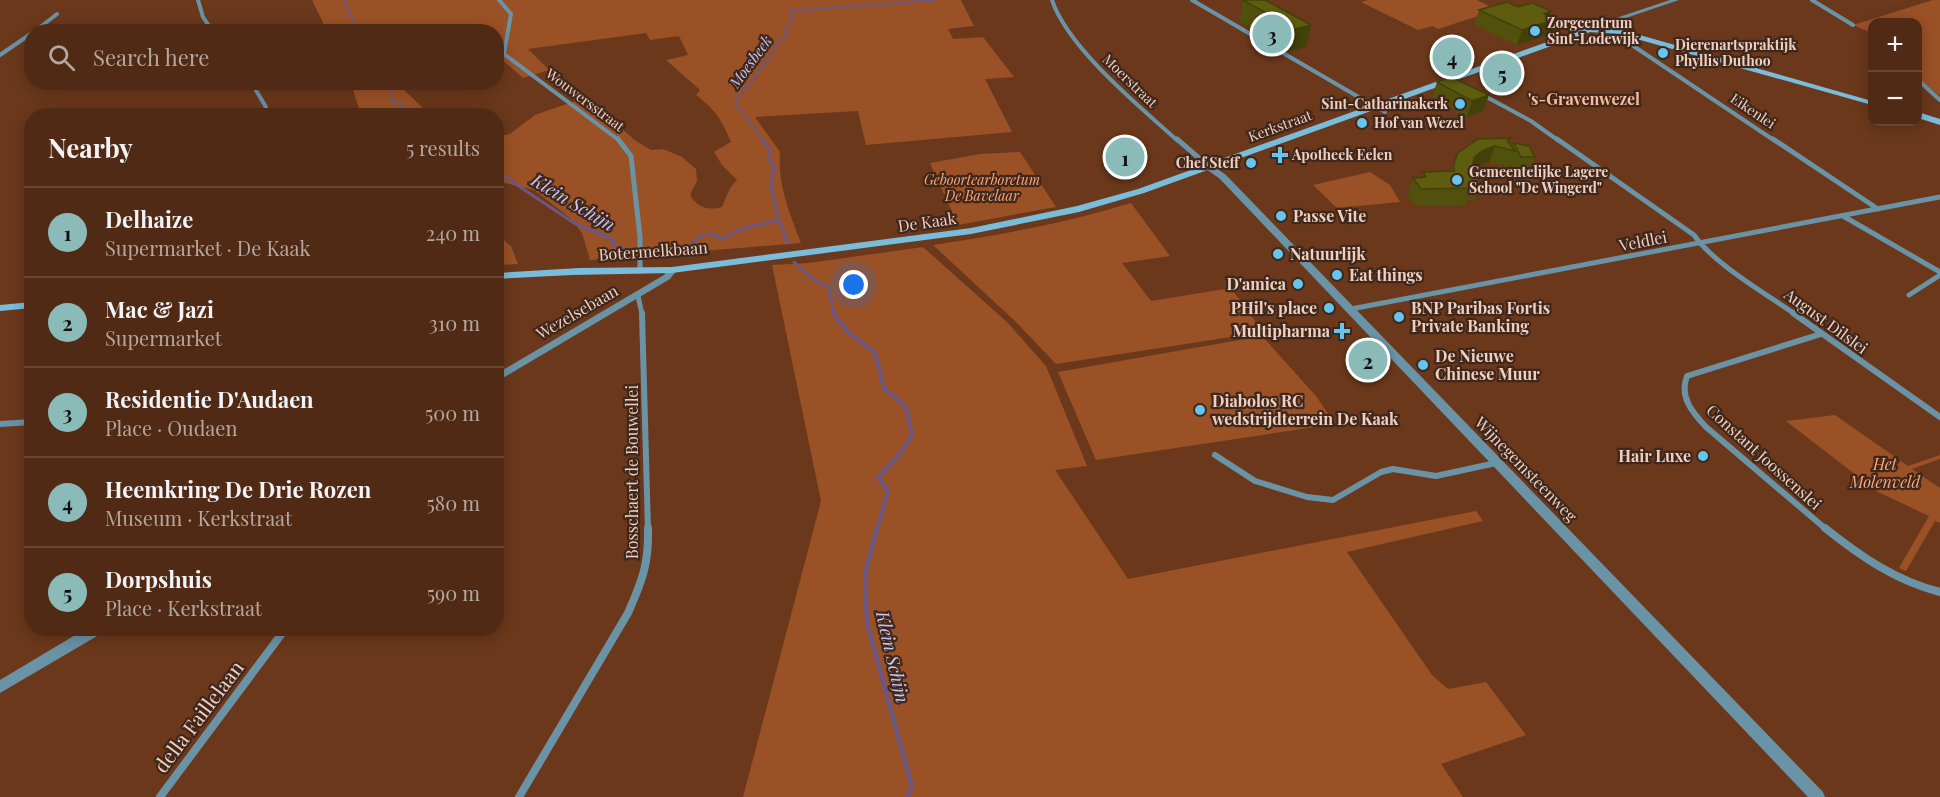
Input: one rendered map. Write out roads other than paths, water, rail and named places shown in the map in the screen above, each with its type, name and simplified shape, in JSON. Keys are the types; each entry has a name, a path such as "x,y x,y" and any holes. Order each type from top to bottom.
{"main road":[{"name":"Kerkstraat","path":"1208,166 1577,33 1599,29"},
{"path":"1599,29 1868,102"},
{"path":"1922,117 1940,122"},
{"name":"De Kaak","path":"785,254 922,238 1020,223 1136,192 1208,166"},
{"name":"Botermelkbaan","path":"640,268 672,270 785,254"},
{"name":"Botermelkbaan","path":"504,276 733,261"},
{"path":"0,307 24,306"}],"street":[{"path":"198,0 208,24"},
{"name":"Wouwersstraat","path":"499,0 511,14 504,54 623,143 631,156 640,268"},
{"name":"Moerstraat","path":"1052,0 1052,8 1078,44 1169,132 1208,166"},
{"path":"1192,0 1385,112"},
{"path":"1599,29 1600,25 1676,0"},
{"path":"1812,0 1853,25"},
{"path":"44,24 57,14"},
{"name":"Eikenlei","path":"1618,34 1878,209"},
{"path":"0,55 24,38"},
{"path":"1448,80 1459,85"},
{"path":"1922,84 1940,100"},
{"path":"256,90 265,108"},
{"name":"August Dilslei","path":"1478,93 1531,121 1694,236 1700,244 1821,334 1940,417"},
{"name":"Wijnegemsteenweg","path":"1208,166 1223,177 1351,309 1818,797"},
{"name":"Veldlei","path":"1351,309 1940,197"},
{"path":"1843,216 1940,273 1909,295"},
{"name":"Wezelsebaan","path":"504,374 638,296 668,277 672,270"},
{"name":"Bosschaert de Bouwellei","path":"519,797 628,613 641,583 649,556 642,306 638,296"},
{"name":"Constant Joossenslei","path":"1821,334 1687,376 1682,387 1685,398 1717,437 1839,540 1883,570 1919,586 1940,592"},
{"path":"0,424 24,422"},
{"path":"1215,455 1228,466 1254,481 1307,497 1333,500 1381,472 1403,470 1436,476 1496,463"},
{"path":"0,687 86,636"},
{"name":"della Faillelaan","path":"160,797 280,636"}],"waterway":[{"name":"Klein Schijn","path":"344,0 354,24"},
{"name":"Moesbeek","path":"763,141 735,102 773,53 778,41 787,36 785,30 792,21 791,11 935,0"},
{"name":"Klein Schijn","path":"392,90 393,102 406,108"},
{"name":"Moesbeek","path":"762,139 771,151 768,159 774,167 771,187 779,220"},
{"name":"Klein Schijn","path":"504,176 574,223 613,240 614,246 637,252"},
{"name":"Klein Schijn","path":"644,254 692,245 701,235 711,234 723,239 741,229 779,220"},
{"name":"Klein Schijn","path":"779,220 788,243"},
{"name":"Klein Schijn","path":"794,262 810,277 828,287 834,314"},
{"name":"Klein Schijn","path":"833,313 847,331 875,353 884,388 906,407 912,435 898,456 878,477 888,491 877,530"},
{"name":"Klein Schijn","path":"877,528 865,573 867,623 912,787 907,797"}],"place":[{"name":"Zorgcentrum Sint-Lodewijk","path":"1535,31"},
{"name":"Residentie D'Audaen","path":"1272,34"},
{"name":"Dierenartspraktijk Phyllis Duthoo","path":"1663,53"},
{"name":"Heemkring De Drie Rozen","path":"1452,57"},
{"name":"Dorpshuis","path":"1502,73"},
{"name":"Sint-Catharinakerk","path":"1460,104"},
{"name":"Hof van Wezel","path":"1362,123"},
{"name":"Apotheek Eelen","path":"1280,155"},
{"name":"Delhaize","path":"1125,157"},
{"name":"Chef Steff","path":"1251,163"},
{"name":"Gemeentelijke Lagere School \"De Wingerd\"","path":"1457,180"},
{"name":"Passe Vite","path":"1281,216"},
{"name":"Natuurlijk","path":"1278,254"},
{"name":"Eat things","path":"1337,275"},
{"name":"D'amica","path":"1298,284"},
{"name":"PHil's place","path":"1329,308"},
{"name":"BNP Paribas Fortis Private Banking","path":"1399,317"},
{"name":"Multipharma","path":"1342,331"},
{"name":"Mac & Jazi","path":"1368,360"},
{"name":"De Nieuwe Chinese Muur","path":"1423,365"},
{"name":"Diabolos RC wedstrijdterrein De Kaak","path":"1200,410"},
{"name":"Hair Luxe","path":"1703,456"}],"district":[{"name":"'s-Gravenwezel","path":"1584,99"}],"park label":[{"name":"Geboortearboretum De Bavelaar","path":"982,188"},
{"name":"Het Molenveld","path":"1885,473"}]}
